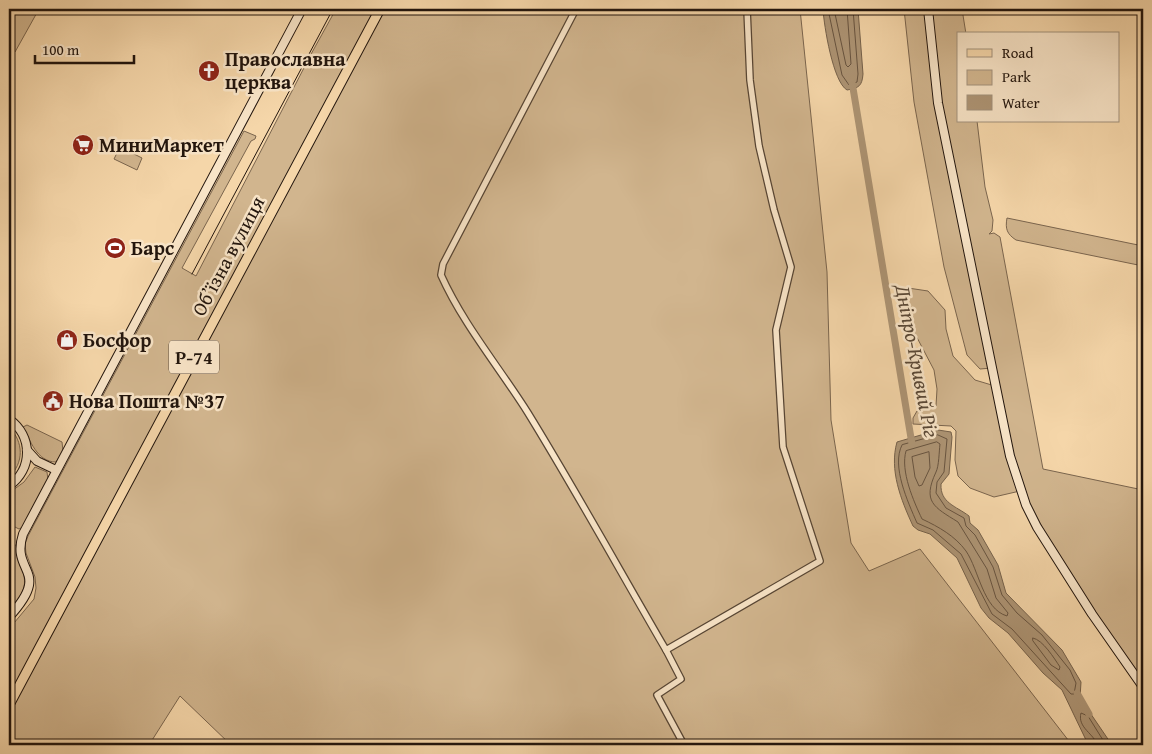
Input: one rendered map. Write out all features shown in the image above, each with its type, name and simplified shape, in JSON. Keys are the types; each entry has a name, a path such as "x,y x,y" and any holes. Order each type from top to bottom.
{"main road":[{"name":"Обʼїзна вулиця","path":"9,705 380,9"}],"street":[{"path":"9,617 27,594 30,586 30,578 20,554 20,544 56,470 302,9"},
{"path":"576,9 443,264 441,275 470,326 506,379 568,480 681,679 657,695 684,745"},
{"path":"666,650 820,561 783,447 776,330 791,267 774,210 759,146 750,80 747,9"},
{"path":"928,9 932,64 947,154 1010,456 1020,490 1037,527 1092,614 1143,687"},
{"path":"9,419 22,433 27,450 33,458 56,470"},
{"path":"9,486 19,477 24,468 27,450"},
{"path":"24,468 32,464 42,464"}],"green space":[{"path":"9,9 39,9 15,52 9,49"},
{"path":"336,9 800,9 827,272 831,420 851,543 869,571 920,549 1072,745 231,745 180,696 149,745 9,745 9,629 34,599 36,588 35,577 26,553 25,544 28,536 244,131 256,136 255,139 251,141 182,268 196,276 306,64 310,64 312,60 310,56"},
{"path":"904,9 962,9 966,32 957,32 957,122 977,122 985,187 993,220 992,231 989,234 994,233 1000,237 1043,469 1143,490 1143,687 1037,527 1020,491 994,497 970,488 958,476 955,460 956,431 951,426 913,424 913,418 917,411 936,406 937,389 934,370 902,309 903,292 908,288 928,291 945,310 946,329 953,356 975,380 995,386 992,368 980,369 967,355 944,267 914,102"},
{"path":"120,147 142,158 137,170 114,159"},
{"path":"1007,218 1143,246 1143,266 1016,240 1007,231"},
{"path":"27,425 62,442 63,451 56,462 44,458 35,449 23,427"},
{"path":"9,427 20,446 20,459 9,477"},
{"path":"35,467 47,472 48,480 25,526 19,529 9,524 9,493 24,482"},
{"path":"16,545 24,586 17,602 9,613 9,546"}],"water":[{"path":"823,9 858,9 863,74 859,86 847,90 837,76 827,40"},
{"path":"938,430 951,432 952,437 949,474 941,484 943,496 969,516 970,523 978,530 998,565 1006,593 1062,650 1081,682 1080,698 1112,745 1096,745 1086,740 1062,690 1043,673 1008,633 989,618 981,608 957,558 930,534 913,526 904,506 895,474 894,463 897,442"}],"waterway":[{"name":"Дніпро-Кривий Ріг","path":"852,82 912,444"},
{"name":"Дніпро-Кривий Ріг","path":"1077,693 1089,714"}],"tram line":[{"path":"192,274 333,9"}],"place":[{"name":"Православна церква","path":"209,71"},
{"name":"МиниМаркет","path":"83,145"},
{"name":"Барс","path":"115,248"},
{"name":"Босфор","path":"67,340"},
{"name":"Нова Пошта №37","path":"53,401"}]}
